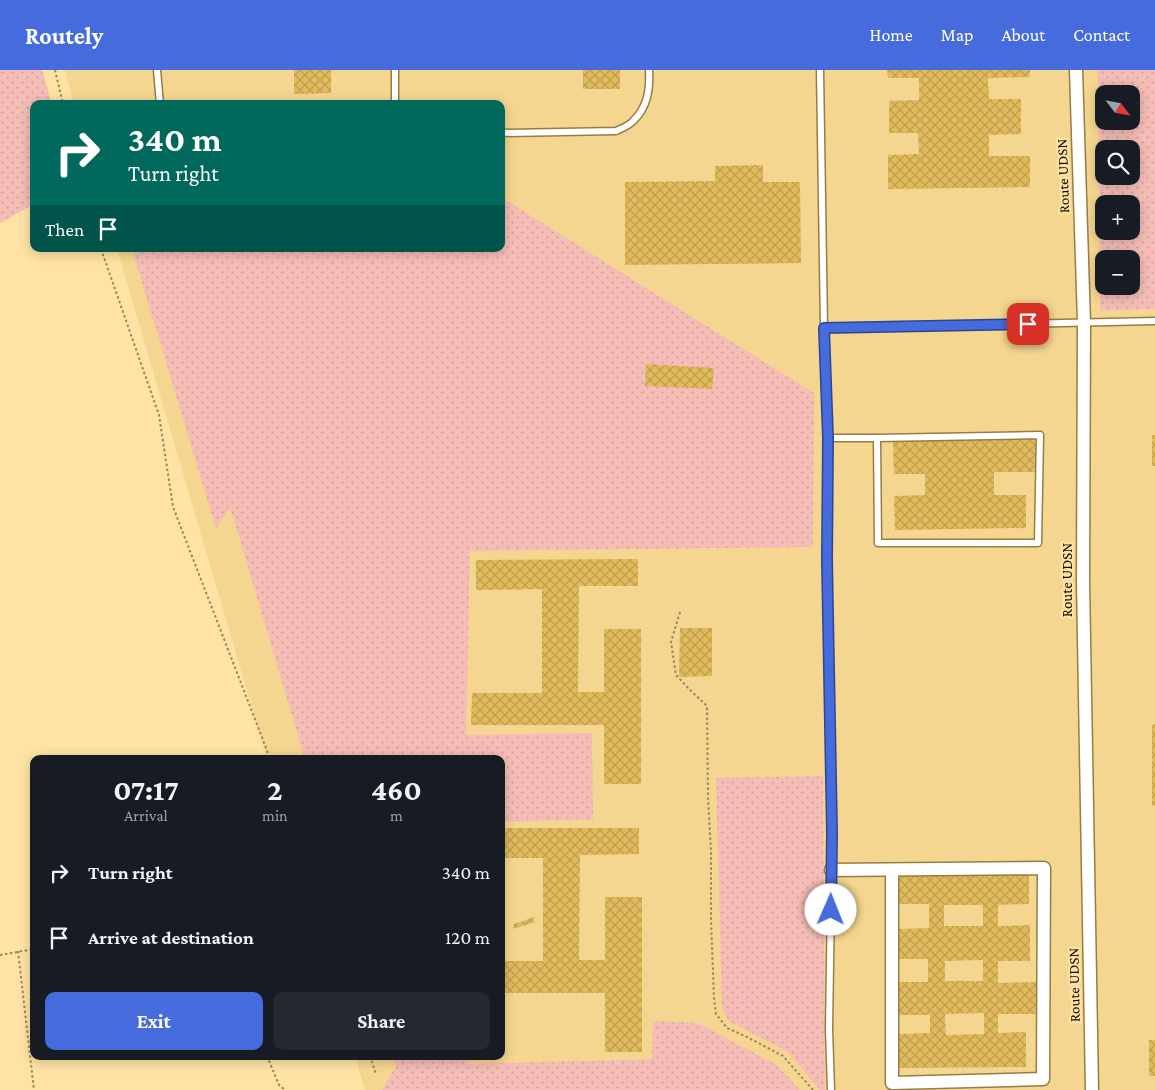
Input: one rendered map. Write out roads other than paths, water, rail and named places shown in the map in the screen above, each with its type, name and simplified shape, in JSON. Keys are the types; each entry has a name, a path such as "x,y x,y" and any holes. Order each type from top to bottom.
{"street":[{"name":"Route UDSN","path":"1076,70 1084,323 1083,582 1092,1090"},
{"path":"831,870 1044,868 1043,1079 892,1083 892,870"}],"lane":[{"path":"157,70 160,100"},
{"path":"395,70 395,100"},
{"path":"505,133 616,131 632,122 643,108 648,95 649,70"},
{"path":"820,70 824,328 828,438 827,560 832,833 829,1029 831,1090"},
{"path":"824,328 1155,321"},
{"path":"828,438 1040,435 1038,542 878,543 877,438"}]}
